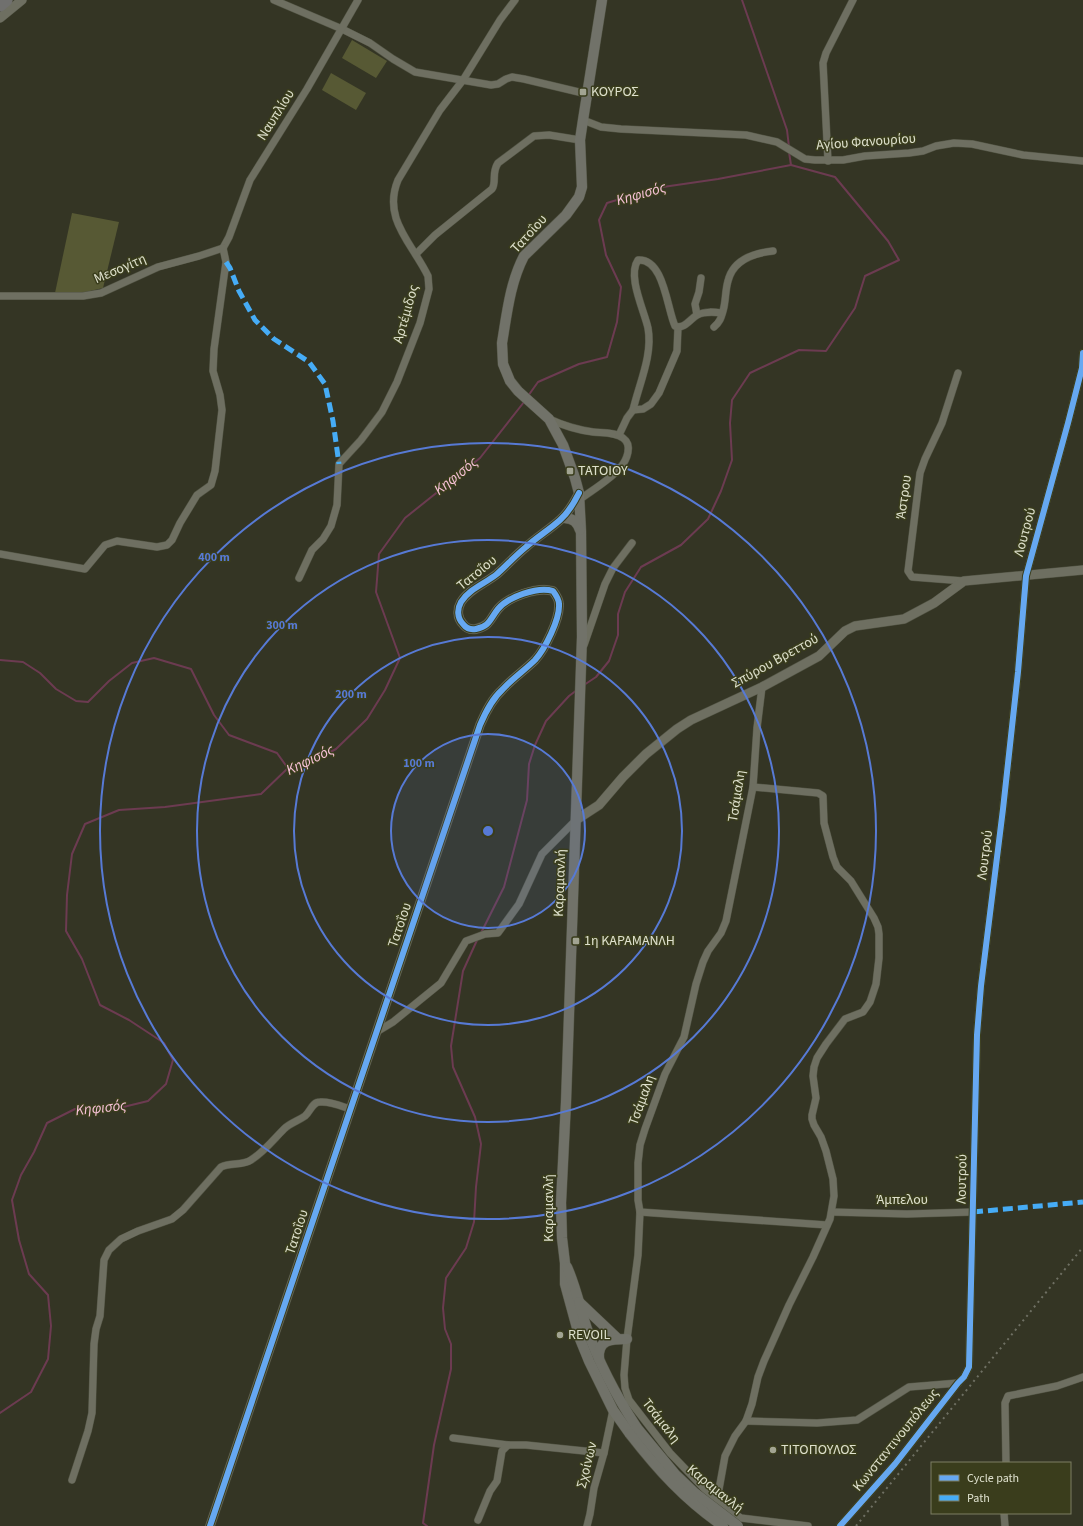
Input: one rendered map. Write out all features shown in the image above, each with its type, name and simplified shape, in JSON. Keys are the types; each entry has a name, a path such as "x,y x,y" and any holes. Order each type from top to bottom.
{"highway":[{"path":"0,5 6,0"}],"main road":[{"name":"Τατοΐου","path":"579,499 568,457 549,419 518,391 504,370 502,343 511,289 516,272 524,256 566,215 577,202 582,187 580,140 602,0"},
{"name":"Καραμανλή","path":"579,499 582,598 580,707 561,1203 565,1284 574,1322 589,1361 613,1410 680,1479 706,1502 738,1526"},
{"path":"565,518 576,521 581,531"},
{"name":"Καραμανλή","path":"565,1263 599,1359 634,1431 654,1465 696,1506 723,1526"},
{"path":"579,1302 622,1339"},
{"path":"599,1359 598,1354 603,1344 607,1341 622,1339"}],"street":[{"path":"0,18 22,0"},
{"path":"274,0 342,29 370,43 414,72 491,85 498,84 506,79 518,78 587,94"},
{"name":"Ναυπλίου","path":"223,248 229,237 250,180 307,89 358,0"},
{"name":"Αρτέμιδος","path":"299,578 312,550 323,539 331,526 337,505 339,464 361,440 385,406 397,382 420,323 427,298 429,282 428,276 399,227 395,217 392,200 394,190 398,180 440,110 463,80 500,20 515,0"},
{"path":"828,161 823,63 826,52 853,0"},
{"name":"Αγίου Φανουρίου","path":"583,120 601,127 746,135 776,142 805,159 828,161 923,151 936,146 954,143 972,144 1023,155 1083,161"},
{"path":"416,254 435,235 492,188 494,185 494,170 498,163 534,136 549,136 580,140"},
{"path":"0,554 85,569 105,545 117,541 157,546 167,545 172,540 180,522 197,495 212,485 215,471 222,410 220,394 213,371 214,349 226,262 223,248"},
{"name":"Μεσογίτη","path":"0,296 83,296 101,293 158,267 223,248"},
{"path":"714,327 722,318 722,313 726,304 728,280 737,265 742,260 773,251"},
{"path":"618,435 633,410 649,344 648,329 635,280 635,264 638,260 644,260 657,271 665,290 674,323 678,327 677,351 659,393 650,404 643,409 633,410"},
{"path":"697,315 694,308 699,292 701,278"},
{"path":"678,327 685,325 697,315 710,312 722,313"},
{"name":"Λουτρού","path":"969,1367 977,1035 981,986 1018,672 1026,576 1082,368 1083,353"},
{"name":"Άστρου","path":"958,373 942,423 920,473 908,571 912,577 964,581"},
{"path":"549,419 567,426 592,432 604,432 618,435 626,441 628,446 628,454 620,469 579,499"},
{"name":"Τατοΐου","path":"553,525 565,518 579,499"},
{"name":"Τατοΐου","path":"210,1526 480,725 488,707 503,688 531,664 542,652 554,627 560,606 559,599 553,591 540,589 531,591 503,604 487,625 472,630 462,624 458,617 458,609 466,595 497,574 526,547 564,516 579,499"},
{"path":"581,653 605,584 614,568 632,543"},
{"path":"964,581 1083,570"},
{"name":"Σπύρου Βρεττού","path":"576,820 599,805 646,754 677,729 691,720 762,687 819,656 850,628 904,619 934,603 964,581"},
{"name":"Τσάμαλη","path":"762,687 756,734 754,786 732,896 724,927 708,951 703,962 694,990 684,1038 665,1074 642,1140 638,1162 638,1200 640,1212 638,1255 622,1339 624,1384 629,1400 670,1453 718,1503 741,1518 808,1526"},
{"path":"709,1526 718,1503 725,1456 735,1436 746,1421 764,1361 789,1305 814,1257 832,1212 834,1196 833,1179 826,1151 812,1119 816,1098 813,1076 814,1067 817,1058 845,1019 863,1012 870,1002 876,984 879,958 879,934 874,918 851,881 837,867 833,857 824,823 823,796 818,793 754,786"},
{"path":"378,1031 393,1022 441,983 466,941 485,934 498,933 519,904 542,854 576,820"},
{"path":"72,1480 88,1431 92,1413 94,1344 100,1316 104,1260 109,1250 121,1239 138,1231 172,1219 183,1210 221,1167 225,1165 249,1162 262,1153 290,1123 305,1116 315,1103 331,1103 350,1109"},
{"path":"640,1212 827,1225"},
{"name":"Άμπελου","path":"832,1212 906,1214 973,1212"},
{"name":"Κωνσταντινουπόλεως","path":"840,1526 895,1464 964,1377 969,1367"},
{"path":"1006,1462 1006,1399 1008,1396 1058,1386 1083,1377"},
{"path":"746,1421 817,1423 857,1420 909,1387 958,1383"},
{"name":"Σχοίνων","path":"587,1526 594,1488 604,1453 613,1410"},
{"path":"453,1438 508,1445 604,1453"},
{"path":"478,1520 490,1491 497,1482 502,1451 508,1445"},
{"path":"1004,1514 1005,1526"}],"green space":[{"path":"352,40 387,61 376,78 342,58"},
{"path":"331,73 366,93 356,110 322,90"},
{"path":"72,213 119,222 103,288 86,292 55,293"}],"waterway":[{"name":"Κηφισός","path":"742,0 787,130 789,147"},
{"name":"Κηφισός","path":"528,396 538,382 579,364 607,357 617,322 621,287 606,255 599,220 607,203 656,188 718,179 791,165 789,152"},
{"path":"584,685 596,677 609,661 618,635 618,614 625,592 641,567 681,545 708,519 721,491 732,460 730,423 732,400 750,373 799,350 826,351 855,308 865,276 899,260 888,241 835,177 791,165"},
{"name":"Κηφισός","path":"0,1413 31,1392 48,1359 51,1326 48,1295 29,1274 19,1240 12,1200 21,1175 34,1152 47,1123 75,1109 111,1110 148,1101 166,1084 173,1060 164,1043 129,1020 100,1005 82,959 66,931 67,895 72,854 85,824 119,810 165,807 261,794 288,768 308,764 336,749 367,719 385,690 400,658 376,592 379,554 405,518 480,458 524,402"},
{"path":"0,660 23,662 40,673 56,689 76,701 88,702 109,681 132,663 154,658 191,669 214,715 229,735 277,753 287,767"},
{"path":"481,933 504,887 527,800 529,764 535,745 546,721 569,696 577,690"},
{"path":"427,1526 423,1523 434,1445 451,1369 451,1344 445,1329 443,1308 446,1278 466,1248 474,1222 481,1144 475,1117 453,1067 451,1046 463,971 478,938"}],"railway":[{"path":"856,1526 1083,1247"}],"marked path":[{"path":"226,262 239,291 255,320 274,339 309,362 325,384 333,421 339,464"},
{"path":"973,1212 1083,1202"}],"cycle path":[{"path":"840,1526 895,1464 964,1377 969,1367 977,1035 981,986 1018,672 1026,576 1068,423 1082,368 1083,353"},
{"path":"210,1526 480,725 492,701 511,681 535,660 543,649 557,618 559,604 553,591 532,591 509,600 498,609 487,624 481,628 474,629 467,628 461,622 458,610 461,602 468,593 497,574 522,550 560,520 571,508 579,493"}],"place":[{"name":"ΚΟΥΡΟΣ","path":"583,92"},
{"name":"ΤΑΤΟΙΟΥ","path":"570,471"},
{"name":"1η ΚΑΡΑΜΑΝΛΗ","path":"576,941"},
{"name":"REVOIL","path":"560,1335"},
{"name":"ΤΙΤΟΠΟΥΛΟΣ","path":"773,1450"}]}
